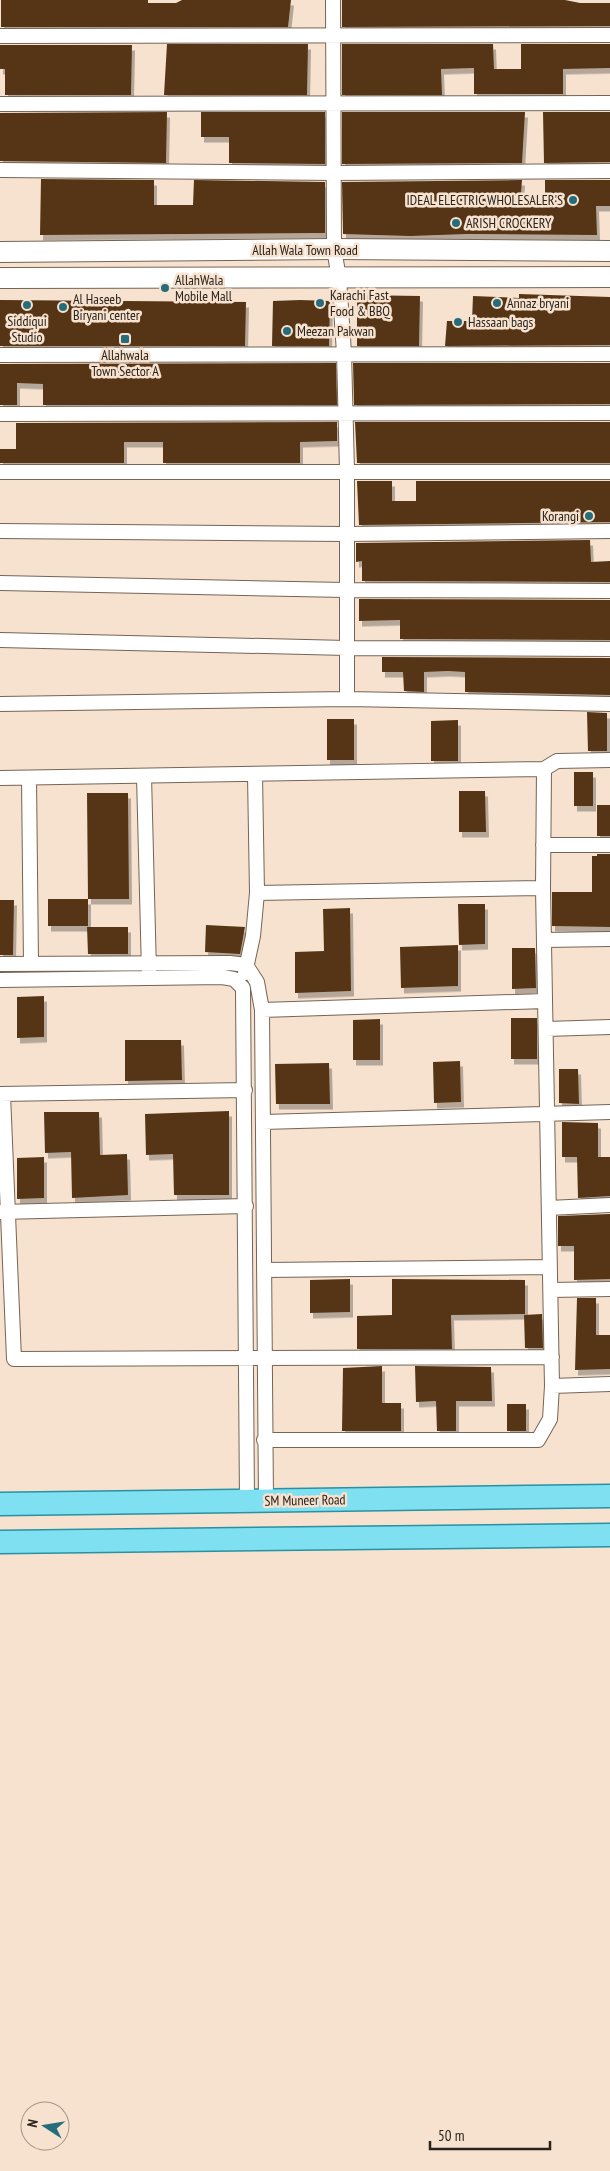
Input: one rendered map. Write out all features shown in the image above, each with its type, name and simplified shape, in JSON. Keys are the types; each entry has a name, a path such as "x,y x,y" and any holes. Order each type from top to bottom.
{"main road":[{"name":"Allah Wala Town Road","path":"0,252 334,249 610,251"},
{"name":"Allah Wala Town Road","path":"0,278 610,277"},
{"name":"SM Muneer Road","path":"0,1504 610,1496"},
{"path":"0,1542 610,1535"}],"street":[{"path":"333,0 334,249 339,278 346,413 347,699"},
{"path":"0,36 333,37 610,35"},
{"path":"0,104 610,104"},
{"path":"0,170 334,173 610,171"},
{"path":"0,355 610,354"},
{"path":"0,414 610,413"},
{"path":"0,472 610,472"},
{"path":"0,531 346,534 610,531"},
{"path":"0,584 346,590 610,591"},
{"path":"0,640 347,648 610,650"},
{"path":"0,704 347,699 610,704"},
{"path":"0,778 544,769 557,761 610,760"},
{"path":"264,1440 538,1440 550,1419 552,1357 543,888 544,769"},
{"path":"255,775 257,893 253,936 243,988 246,1206 245,1358 256,1501"},
{"path":"144,776 149,978"},
{"path":"29,778 30,964"},
{"path":"543,845 610,845"},
{"path":"257,893 543,888"},
{"path":"544,940 610,939"},
{"path":"0,964 230,963 246,965 257,982 262,1010 265,1359 264,1440 256,1501"},
{"path":"0,980 222,977 234,978 243,988"},
{"path":"262,1010 545,1001"},
{"path":"546,1029 610,1027"},
{"path":"245,1090 2,1094 6,1327 14,1359 552,1357"},
{"path":"263,1122 610,1112"},
{"path":"549,1208 610,1205"},
{"path":"4,1212 246,1206"},
{"path":"264,1270 550,1267"},
{"path":"551,1290 610,1289"},
{"path":"552,1386 610,1384"}],"building":[{"path":"1,0 148,0 148,3 176,3 182,0 291,0 288,27 1,27"},
{"path":"342,0 565,0 580,3 610,3 610,26 342,27"},
{"path":"167,44 308,44 307,95 164,95"},
{"path":"342,44 493,44 494,69 521,69 521,44 610,44 610,68 563,69 563,94 474,94 474,68 441,69 442,95 342,95"},
{"path":"0,45 132,45 131,95 5,95 5,69 0,69"},
{"path":"167,112 166,163 0,161 0,113"},
{"path":"201,112 325,112 325,164 229,163 229,137 201,137"},
{"path":"342,112 525,112 522,163 342,164"},
{"path":"543,112 610,112 610,162 544,163"},
{"path":"41,179 154,180 154,205 193,205 194,180 325,182 325,233 40,235"},
{"path":"522,180 520,207 545,206 545,180 610,180 610,206 596,206 597,235 467,234 410,236 343,234 342,182"},
{"path":"519,294 610,297 610,345 445,346 447,321 472,321 473,296 519,298"},
{"path":"357,295 420,296 419,346 357,346"},
{"path":"0,300 246,302 245,346 0,346"},
{"path":"273,301 330,301 329,346 272,346"},
{"path":"336,363 337,405 43,405 43,384 17,383 17,405 0,405 0,364"},
{"path":"353,363 610,363 610,404 354,405"},
{"path":"337,422 337,441 300,442 300,463 163,463 163,442 124,442 124,463 0,463 0,449 16,449 16,423"},
{"path":"355,422 610,422 610,463 357,463"},
{"path":"357,481 392,481 392,501 416,501 416,481 610,481 610,522 359,525"},
{"path":"590,540 591,562 610,561 610,582 362,581 362,561 356,562 356,543"},
{"path":"359,599 610,600 610,640 400,639 400,620 359,621"},
{"path":"382,657 610,658 610,695 465,692 465,672 448,671 424,672 424,692 404,691 403,672 382,672"},
{"path":"587,712 607,713 607,751 588,751"},
{"path":"327,719 354,719 354,760 327,760"},
{"path":"458,720 458,761 431,761 431,721"},
{"path":"574,772 593,772 593,806 574,806"},
{"path":"459,791 485,791 486,832 459,832"},
{"path":"87,793 128,793 129,899 88,899"},
{"path":"597,805 610,805 610,836 597,836"},
{"path":"597,854 610,854 610,927 552,926 552,892 592,892 592,856 597,856"},
{"path":"48,899 88,899 88,926 48,926"},
{"path":"0,900 14,900 13,955 0,955"},
{"path":"458,904 485,904 485,944 459,945"},
{"path":"350,908 351,991 295,993 295,952 324,951 323,909"},
{"path":"206,925 245,927 240,954 205,952"},
{"path":"87,927 128,927 128,954 88,954"},
{"path":"458,945 458,986 401,988 400,947"},
{"path":"512,948 535,948 536,988 512,989"},
{"path":"44,996 44,1037 17,1038 17,997"},
{"path":"511,1018 537,1018 537,1059 511,1059"},
{"path":"380,1019 380,1060 353,1060 353,1020"},
{"path":"125,1040 181,1040 182,1080 125,1081"},
{"path":"460,1061 461,1102 434,1103 433,1062"},
{"path":"329,1063 330,1104 276,1104 275,1064"},
{"path":"559,1069 578,1069 579,1104 559,1103"},
{"path":"229,1111 229,1195 174,1195 173,1154 146,1155 145,1114"},
{"path":"44,1112 99,1112 100,1155 127,1154 128,1195 72,1198 71,1152 45,1153"},
{"path":"562,1122 598,1123 598,1157 610,1157 610,1196 578,1198 577,1157 562,1157"},
{"path":"44,1157 44,1198 17,1199 17,1158"},
{"path":"610,1214 610,1279 574,1280 574,1246 558,1246 558,1216"},
{"path":"350,1279 350,1312 310,1313 310,1280"},
{"path":"392,1279 525,1280 525,1314 451,1315 452,1349 357,1349 357,1316 392,1315"},
{"path":"577,1298 596,1298 596,1335 610,1335 610,1369 575,1370"},
{"path":"542,1314 543,1348 525,1348 524,1315"},
{"path":"382,1366 382,1403 401,1403 401,1431 342,1431 343,1368"},
{"path":"415,1366 491,1367 492,1401 456,1401 456,1431 437,1431 436,1401 416,1402"},
{"path":"507,1404 526,1404 526,1431 507,1431"}],"place":[{"name":"IDEAL ELECTRIC WHOLESALER'S","path":"573,200"},
{"name":"ARISH CROCKERY","path":"456,223"},
{"name":"AllahWala Mobile Mall","path":"165,288"},
{"name":"Karachi Fast Food & BBQ","path":"320,303"},
{"name":"Annaz bryani","path":"497,303"},
{"name":"Siddiqui Studio","path":"27,305"},
{"name":"Al Haseeb Biryani center","path":"63,307"},
{"name":"Hassaan bags","path":"458,322"},
{"name":"Meezan Pakwan","path":"287,331"},
{"name":"Allahwala Town Sector A","path":"125,339"},
{"name":"Korangi","path":"589,516"}]}
